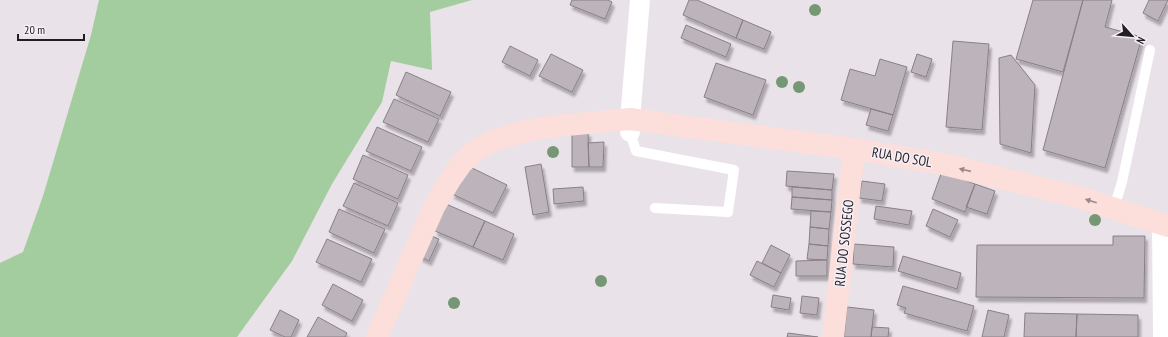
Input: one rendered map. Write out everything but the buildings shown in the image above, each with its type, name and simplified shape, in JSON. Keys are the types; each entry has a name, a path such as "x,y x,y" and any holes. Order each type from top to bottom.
{"main road":[{"name":"RUA DO SOL","path":"377,337 434,207 462,163 478,149 495,140 525,131 556,126 630,126 854,150 943,164 1075,196 1165,225"},
{"name":"RUA DO SOSSEGO","path":"833,337 854,150"}],"street":[{"path":"630,126 640,0"},
{"path":"1163,337 1165,225"}],"lane":[{"path":"1114,208 1122,182 1150,50"},
{"path":"630,126 636,150 734,170 728,212 655,208"}],"green space":[{"path":"99,0 472,0 430,12 432,70 391,61 382,102 332,184 292,261 237,337 0,337 0,263 23,252 43,196 91,35"}]}
